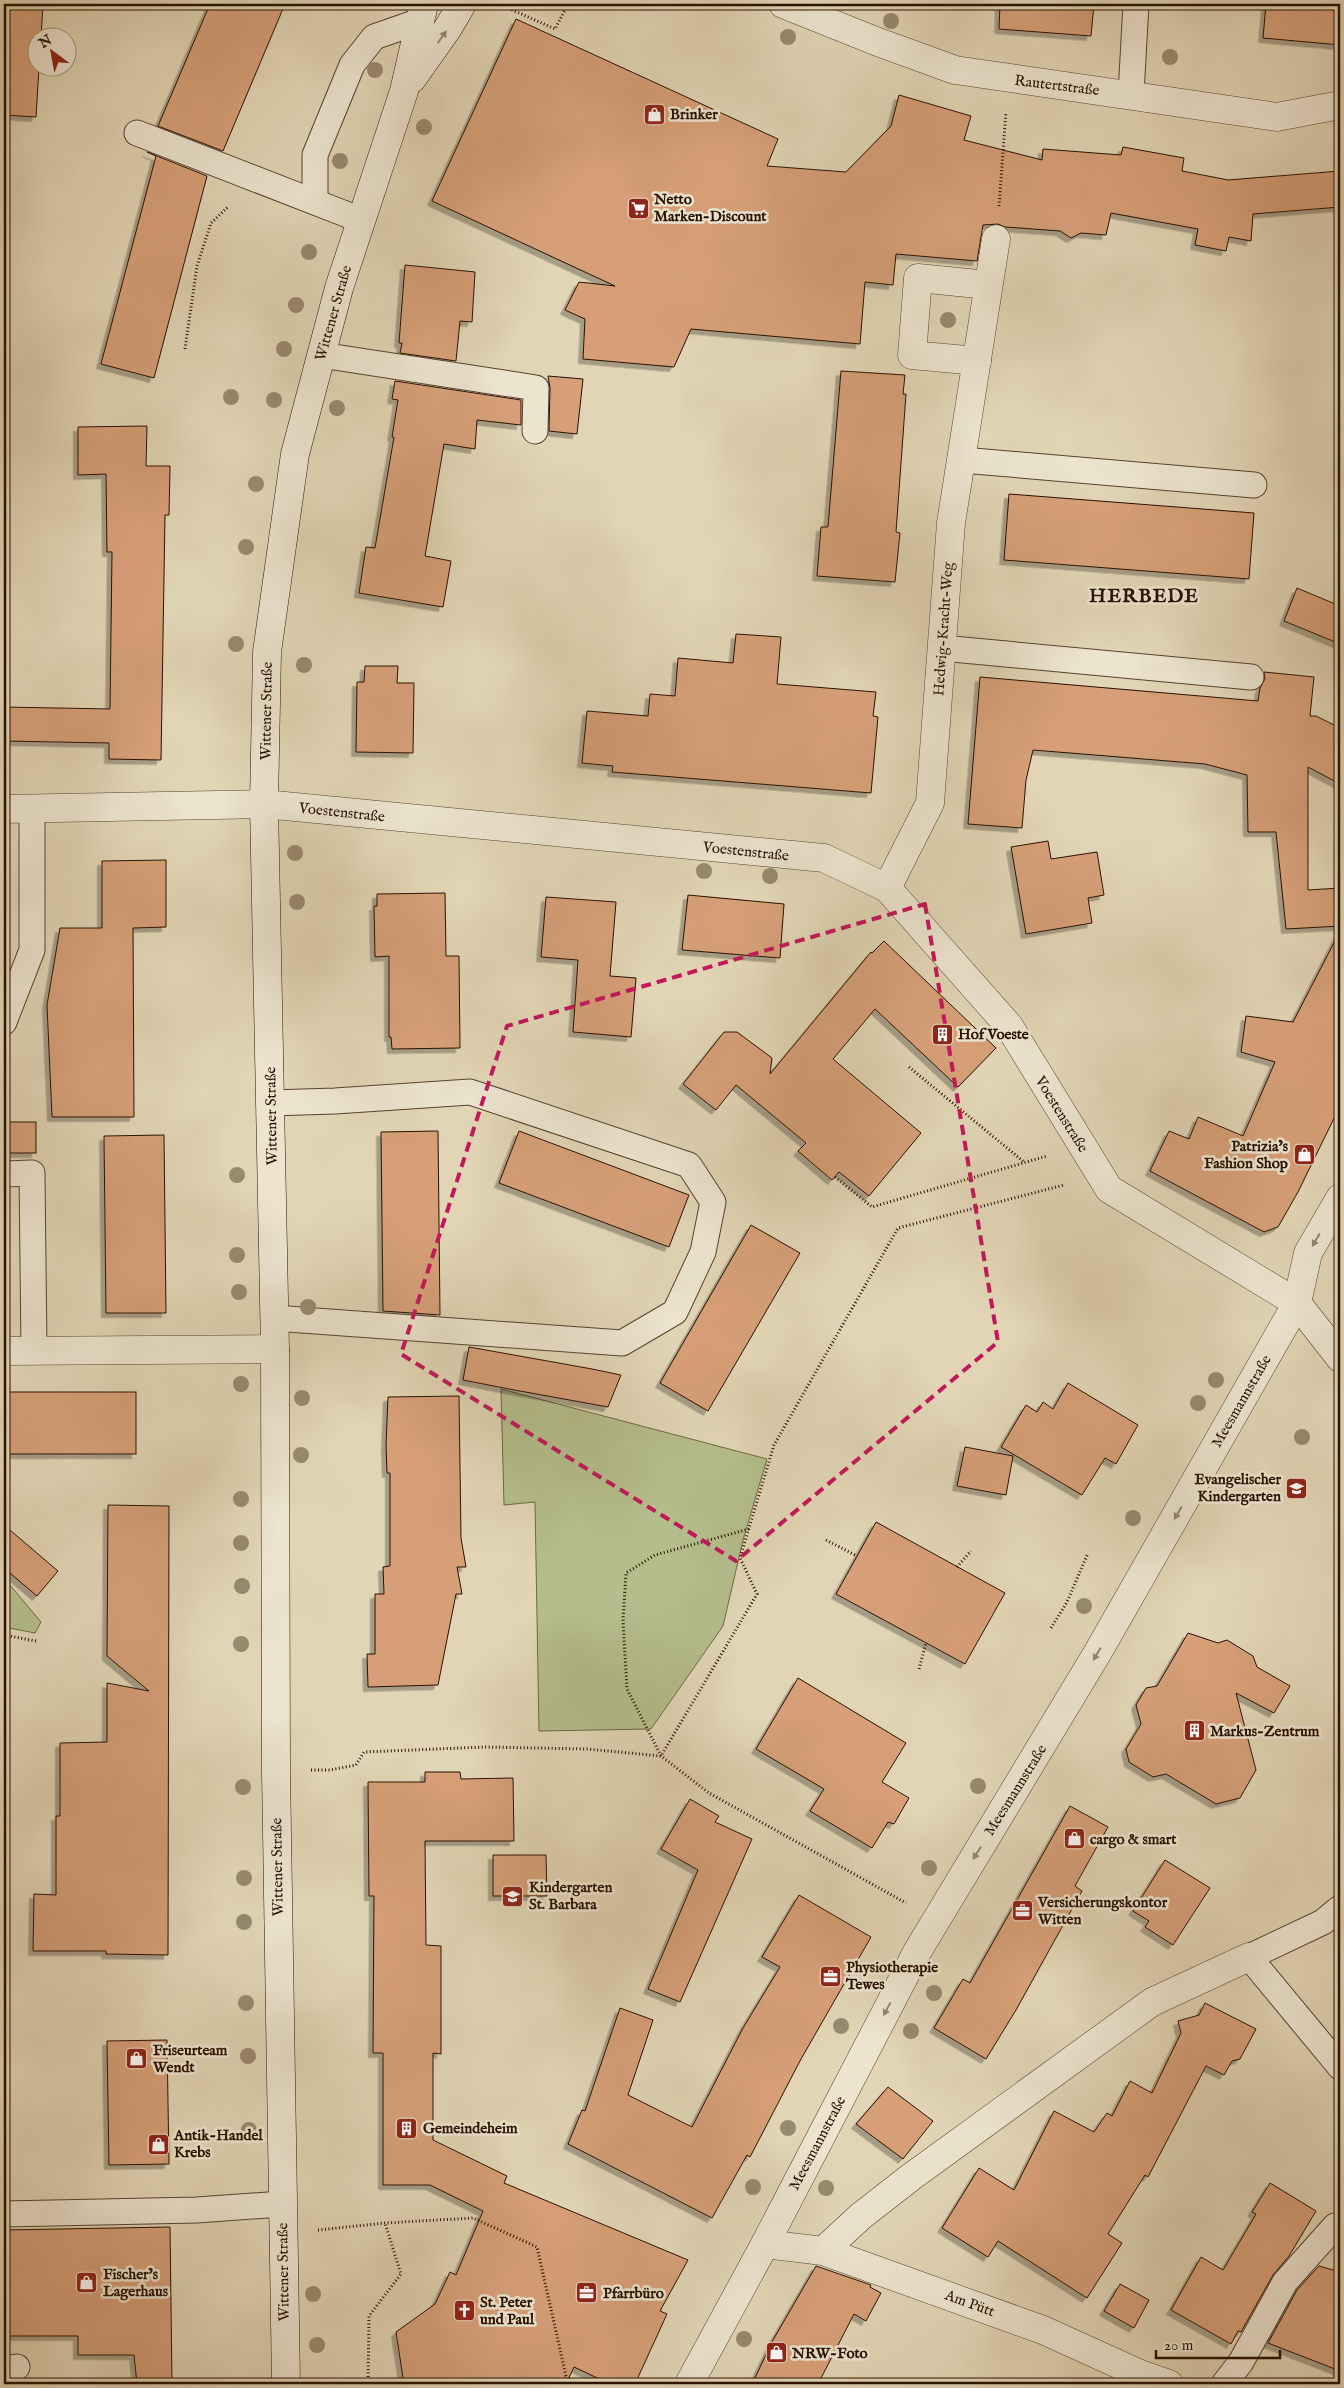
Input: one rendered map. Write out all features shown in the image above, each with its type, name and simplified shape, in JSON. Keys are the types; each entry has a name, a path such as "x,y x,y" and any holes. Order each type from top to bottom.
{"street":[{"name":"Wittener Straße","path":"404,91 448,28 462,4"},
{"name":"Rautertstraße","path":"783,4 955,70 1008,79 1131,94 1277,117 1340,105"},
{"name":"Wittener Straße","path":"286,2384 276,1771 275,1349 264,804 267,652 295,454 338,288 404,91 422,13"},
{"name":"Hedwig-Kracht-Weg","path":"887,888 930,803 951,523 996,239"},
{"path":"977,361 912,355 918,278 988,285"},
{"name":"Voestenstraße","path":"4,809 264,804 824,858 887,888 1009,1026 1109,1189 1297,1303"},
{"name":"Meesmannstraße","path":"689,2384 765,2244 935,1920 1098,1652 1297,1303 1308,1253 1340,1198"},
{"path":"1297,1303 1340,1358"},
{"path":"4,1351 275,1349"},
{"path":"823,2251 861,2216 910,2177 1152,2002 1249,1957"},
{"name":"Am Pütt","path":"765,2244 823,2251 1042,2330 1137,2379 1169,2384"}],"lane":[{"path":"1131,94 1136,4"},
{"path":"315,202 315,155 352,65 374,37 422,13"},
{"path":"137,134 361,220"},
{"path":"321,355 536,388 535,431"},
{"path":"962,460 1254,485"},
{"path":"942,648 1251,677"},
{"path":"4,1022 32,950 32,808"},
{"path":"270,1103 335,1101 470,1092 688,1165 712,1202 703,1252 675,1312 622,1343 274,1318"},
{"path":"4,1174 32,1173 34,1351"},
{"path":"1340,1908 1323,1922 1249,1957 1340,2067"},
{"path":"4,2214 197,2210 282,2204"},
{"path":"1224,2384 1242,2362 1285,2282 1335,2226"}],"path":[{"path":"499,4 555,29 568,4"},
{"path":"996,239 1008,79"},
{"path":"185,349 197,266 210,223 231,205"},
{"path":"909,1067 1024,1162"},
{"path":"836,1177 872,1207 1082,1146"},
{"path":"662,1756 757,1594 740,1558 774,1446 898,1228 1061,1185 1109,1189"},
{"path":"749,1529 655,1555 626,1573 623,1621 627,1689 662,1756 709,1793 935,1920"},
{"path":"826,1540 857,1556"},
{"path":"957,1566 971,1551"},
{"path":"1051,1628 1067,1602 1088,1553"},
{"path":"4,1635 36,1641"},
{"path":"919,1669 926,1643"},
{"path":"276,1771 330,1770 356,1765 364,1752 374,1751 486,1747 587,1749 662,1756"},
{"path":"283,2233 385,2223 473,2218 537,2247 566,2376 572,2384"},
{"path":"368,2384 369,2316 401,2274 385,2223"}],"highlighted area":[{"path":"925,904 998,1342 736,1561 401,1354 507,1026"}],"green space":[{"path":"501,1389 767,1459 743,1540 723,1626 651,1729 539,1731 535,1502 504,1505"},
{"path":"4,1578 41,1622 35,1633 4,1627"}],"building":[{"path":"4,4 43,4 42,28 28,28 28,78 38,78 36,117 4,115"},
{"path":"210,4 285,4 223,151 158,126"},
{"path":"1000,4 1094,4 1091,36 999,29"},
{"path":"1266,4 1340,4 1340,45 1263,38"},
{"path":"516,19 778,139 767,166 846,172 891,126 899,95 971,116 964,140 1042,160 1043,149 1121,155 1123,147 1184,158 1182,171 1228,180 1340,171 1340,207 1253,214 1251,241 1229,237 1226,251 1195,245 1198,229 1111,213 1106,235 1081,233 1071,238 1060,231 1005,227 998,224 983,225 977,261 896,254 893,285 865,282 860,344 691,329 674,367 583,359 585,319 565,310 579,282 615,286 432,201"},
{"path":"147,152 207,176 154,378 101,364 156,156"},
{"path":"405,265 475,272 472,322 460,321 456,361 400,353 402,343 399,343"},
{"path":"841,371 905,375 903,394 906,394 896,532 900,533 895,582 817,576 821,527 828,527"},
{"path":"548,376 583,379 577,434 549,431 550,388"},
{"path":"395,381 521,400 521,425 477,420 475,449 444,444 425,556 451,561 443,607 359,593 366,547 375,548 394,437 392,437 398,400 392,399"},
{"path":"147,426 146,466 170,466 169,515 165,515 161,760 109,759 109,743 4,741 4,707 110,709 112,552 107,552 106,474 78,475 78,427"},
{"path":"1009,494 1254,513 1249,579 1004,560"},
{"path":"1297,588 1340,606 1340,644 1284,621"},
{"path":"736,634 781,637 777,684 876,692 873,716 878,717 871,793 612,772 613,766 582,763 587,711 648,716 650,694 675,696 678,658 733,663"},
{"path":"365,666 398,666 397,683 414,683 413,753 356,752 357,682 364,682"},
{"path":"1264,672 1314,677 1310,716 1316,716 1340,728 1340,784 1308,767 1308,890 1340,888 1340,926 1286,929 1276,832 1248,832 1247,775 1205,764 1033,750 1026,780 1022,828 968,824 980,677 1258,701 1260,688 1265,679"},
{"path":"1048,841 1051,859 1097,852 1104,895 1088,898 1092,923 1026,934 1011,847"},
{"path":"166,860 166,927 133,928 134,1117 52,1117 47,1005 60,928 102,928 102,861"},
{"path":"445,893 446,956 459,956 460,1048 392,1049 391,1037 389,1037 389,956 375,957 374,906 377,906 377,894"},
{"path":"688,895 784,904 780,958 682,950"},
{"path":"546,897 616,902 610,976 636,978 631,1037 573,1032 578,960 541,957"},
{"path":"1340,931 1340,1106 1298,1192 1278,1227 1264,1232 1150,1171 1169,1131 1189,1139 1198,1117 1243,1136 1275,1062 1241,1052 1246,1016 1293,1022"},
{"path":"884,941 996,1048 958,1087 875,1009 833,1059 921,1133 869,1196 839,1172 832,1180 798,1151 806,1143 736,1085 716,1110 683,1084 724,1032 737,1032 772,1058 770,1074 871,952"},
{"path":"4,1122 36,1122 36,1153 4,1153"},
{"path":"438,1131 440,1315 383,1311 381,1132"},
{"path":"519,1131 689,1195 669,1247 499,1183"},
{"path":"164,1135 166,1313 106,1313 104,1136"},
{"path":"751,1225 800,1253 708,1411 660,1383"},
{"path":"469,1347 621,1375 608,1407 509,1389 463,1380"},
{"path":"1068,1383 1138,1425 1116,1464 1105,1458 1082,1495 1001,1447 1026,1405 1037,1412 1043,1402 1053,1409"},
{"path":"4,1392 136,1392 136,1454 4,1454"},
{"path":"459,1396 461,1538 466,1567 457,1567 462,1594 456,1594 438,1685 368,1687 367,1654 375,1654 375,1594 384,1594 383,1567 390,1566 390,1473 387,1473 386,1445 388,1397"},
{"path":"965,1447 1013,1456 1006,1495 957,1486"},
{"path":"108,1505 169,1506 168,1955 106,1954 106,1951 33,1951 34,1894 56,1895 56,1816 60,1816 60,1743 107,1742 107,1683 149,1691 107,1656"},
{"path":"876,1522 1005,1593 965,1664 836,1594"},
{"path":"4,1525 58,1571 37,1596 4,1568"},
{"name":"Markus-Zentrum","path":"1188,1633 1218,1643 1227,1640 1253,1656 1257,1667 1290,1686 1274,1713 1236,1693 1256,1770 1240,1798 1216,1804 1166,1774 1153,1777 1129,1762 1126,1749 1141,1724 1136,1705 1146,1688 1157,1686"},
{"path":"798,1678 906,1743 882,1782 909,1798 894,1824 888,1822 872,1848 810,1811 824,1789 756,1749"},
{"path":"425,1772 460,1772 461,1779 513,1778 514,1841 425,1841 426,1945 441,1946 441,2054 433,2053 433,2140 507,2176 504,2183 688,2260 660,2311 667,2314 635,2384 610,2384 574,2367 566,2384 404,2384 396,2332 435,2304 450,2272 456,2275 483,2211 430,2185 383,2185 383,2053 373,2053 374,1896 369,1896 368,1782 425,1782"},
{"path":"690,1799 719,1816 715,1822 752,1839 680,2002 648,1989 698,1870 661,1849"},
{"path":"1070,1806 1108,1827 1075,1886 1082,1891 1016,2010 986,2059 934,2028 963,1979 970,1983"},
{"path":"493,1855 546,1855 547,1896 493,1896"},
{"path":"1165,1860 1210,1888 1173,1945 1145,1927 1149,1921 1133,1911"},
{"path":"799,1895 871,1937 801,2059 750,2157 747,2155 712,2218 568,2144 582,2110 585,2111 620,2008 653,2020 628,2095 692,2127 743,2028 780,1967 762,1957"},
{"path":"1205,2003 1256,2029 1240,2059 1232,2061 1224,2075 1206,2066 1148,2177 1145,2175 1108,2234 1122,2243 1087,2298 998,2241 988,2257 942,2228 979,2168 1014,2190 1054,2111 1094,2132 1107,2113 1112,2116 1130,2081 1152,2093 1181,2033 1178,2021 1199,2015"},
{"path":"167,2040 169,2164 109,2165 107,2041"},
{"path":"888,2087 933,2121 903,2159 856,2124"},
{"path":"1270,2183 1316,2211 1289,2256 1273,2275 1241,2332 1238,2331 1231,2344 1171,2310 1201,2257 1223,2270 1256,2214 1252,2212"},
{"name":"Fischer’s Lagerhaus","path":"170,2227 172,2384 137,2384 134,2355 78,2355 78,2336 4,2336 4,2230"},
{"path":"816,2266 871,2285 870,2287 881,2293 866,2321 854,2314 818,2384 752,2384 773,2340"},
{"path":"1319,2266 1340,2272 1340,2371 1268,2343 1297,2290"},
{"path":"1120,2284 1149,2300 1134,2328 1104,2311"}],"place":[{"name":"Brinker","path":"654,114"},
{"name":"Netto Marken-Discount","path":"638,208"},
{"name":"Hof Voeste","path":"942,1034"},
{"name":"Patrizia’s Fashion Shop","path":"1304,1155"},
{"name":"Evangelischer Kindergarten","path":"1297,1488"},
{"name":"Markus-Zentrum","path":"1194,1731"},
{"name":"cargo & smart","path":"1074,1839"},
{"name":"Kindergarten St. Barbara","path":"513,1896"},
{"name":"Versicherungskontor Witten","path":"1022,1911"},
{"name":"Physiotherapie Tewes","path":"830,1976"},
{"name":"Friseurteam Wendt","path":"137,2059"},
{"name":"Gemeindeheim","path":"407,2128"},
{"name":"Antik-Handel Krebs","path":"158,2144"},
{"name":"Fischer’s Lagerhaus","path":"87,2283"},
{"name":"Pfarrbüro","path":"587,2293"},
{"name":"St. Peter und Paul","path":"464,2311"},
{"name":"NRW-Foto","path":"776,2353"}],"district":[{"name":"HERBEDE","path":"1144,595"}]}
